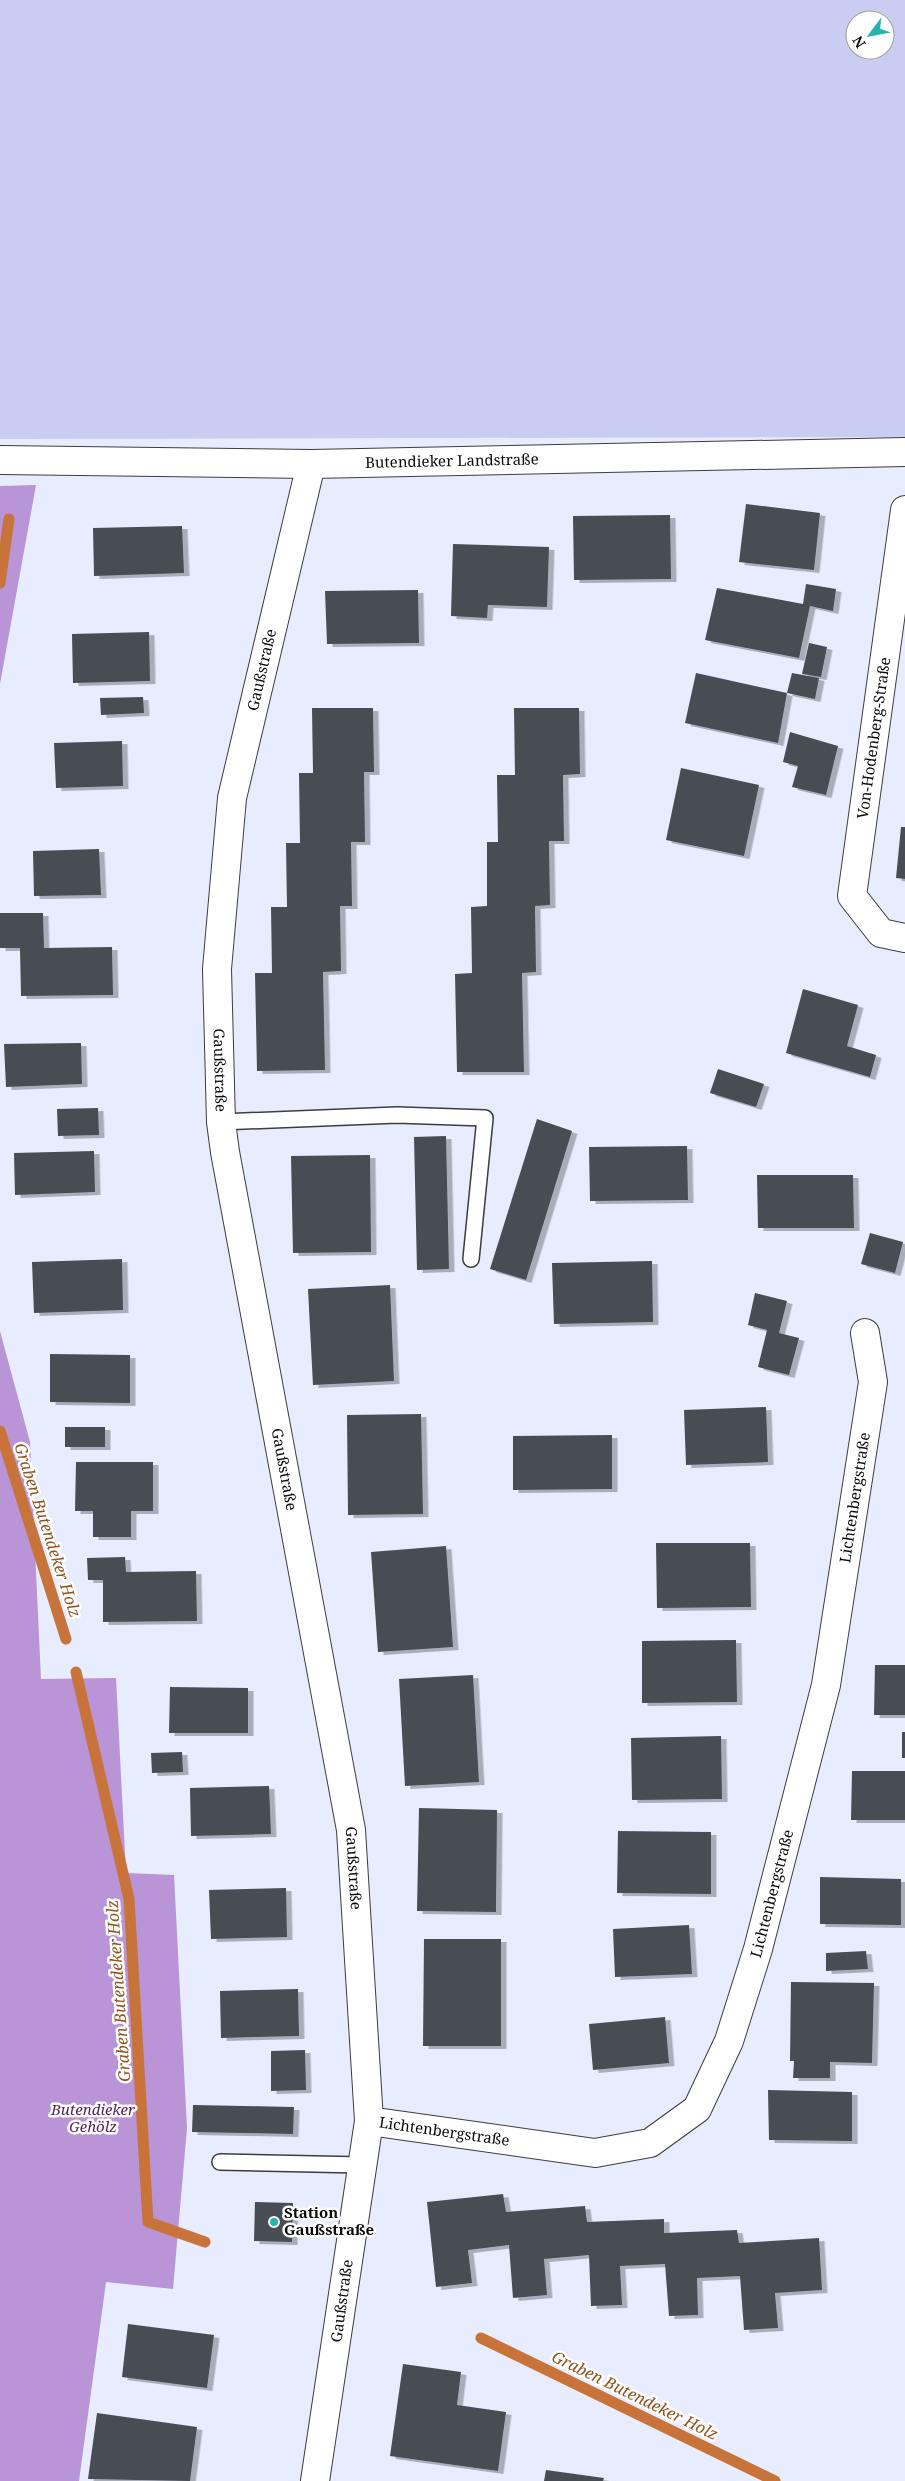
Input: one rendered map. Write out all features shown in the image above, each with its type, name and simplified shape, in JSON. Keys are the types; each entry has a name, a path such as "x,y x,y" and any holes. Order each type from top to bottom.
{"street":[{"name":"Butendieker Landstraße","path":"0,460 311,464 905,452"},
{"name":"Gaußstraße","path":"311,464 232,798 217,970 221,1122 351,1830 369,2121 316,2481"},
{"name":"Von-Hodenberg-Straße","path":"905,510 852,896 881,933 905,938"},
{"name":"Lichtenbergstraße","path":"369,2121 595,2153 650,2143 697,2109 729,2041 758,1948 826,1685 873,1382 865,1333"}],"lane":[{"path":"221,1122 397,1115 485,1118 471,1259"},
{"path":"220,2162 362,2165"}],"shaded area":[{"path":"0,0 905,0 905,437 0,439"}],"green space":[{"path":"36,485 0,684 0,486"},
{"name":"Butendieker Gehölz","path":"0,1331 30,1442 41,1679 116,1678 126,1873 174,1875 187,2128 173,2289 106,2282 79,2481 0,2481"}],"building":[{"path":"746,504 820,513 814,570 739,562"},
{"path":"670,515 671,579 574,580 573,516"},
{"path":"182,526 184,573 94,576 93,528"},
{"path":"453,544 549,547 547,607 488,605 487,618 451,616"},
{"path":"806,584 836,589 833,611 810,606 799,658 705,640 717,588 803,604"},
{"path":"418,590 419,643 327,644 325,591"},
{"path":"149,632 150,681 73,683 72,634"},
{"path":"809,643 827,647 821,677 802,674"},
{"path":"696,673 787,693 778,743 685,723"},
{"path":"792,673 819,678 815,699 787,693"},
{"path":"143,697 144,713 101,715 100,698"},
{"path":"312,708 373,708 374,772 364,772 365,842 351,842 352,906 340,906 341,971 323,972 325,1070 257,1071 255,973 272,973 271,907 287,907 286,843 300,843 299,773 313,773"},
{"path":"514,708 579,708 580,774 563,775 564,841 549,841 550,905 535,906 536,972 522,973 524,1072 457,1072 455,974 472,973 471,907 487,906 487,842 498,842 497,775 515,775"},
{"path":"790,732 838,746 826,795 792,787 798,766 783,762"},
{"path":"122,741 123,786 56,788 54,743"},
{"path":"681,768 759,785 744,856 666,840"},
{"path":"901,827 905,827 905,879 896,878"},
{"path":"99,849 101,895 34,896 33,851"},
{"path":"0,913 43,913 44,948 112,947 113,995 21,996 20,948 0,948"},
{"path":"803,989 858,1005 847,1046 876,1055 870,1077 786,1053"},
{"path":"81,1043 82,1084 6,1087 4,1044"},
{"path":"718,1069 764,1084 756,1107 710,1093"},
{"path":"98,1108 99,1135 58,1136 57,1109"},
{"path":"537,1119 572,1131 526,1280 490,1269"},
{"path":"446,1136 449,1269 417,1270 414,1137"},
{"path":"687,1146 688,1200 590,1201 589,1147"},
{"path":"94,1151 95,1192 15,1195 14,1153"},
{"path":"370,1155 371,1252 293,1253 291,1156"},
{"path":"757,1175 853,1175 854,1228 758,1228"},
{"path":"870,1233 903,1242 895,1273 861,1264"},
{"path":"122,1259 123,1310 34,1313 32,1262"},
{"path":"652,1261 653,1322 554,1324 552,1263"},
{"path":"390,1285 394,1381 313,1385 308,1289"},
{"path":"755,1293 787,1301 779,1333 799,1338 789,1375 758,1367 767,1330 748,1325"},
{"path":"50,1354 130,1355 130,1403 50,1402"},
{"path":"766,1407 768,1462 686,1465 684,1410"},
{"path":"421,1414 423,1514 348,1515 347,1415"},
{"path":"65,1427 105,1427 105,1447 65,1447"},
{"path":"612,1435 612,1489 513,1490 513,1436"},
{"path":"76,1462 153,1462 153,1511 131,1511 131,1537 93,1537 93,1511 75,1511"},
{"path":"656,1543 750,1543 751,1607 657,1608"},
{"path":"446,1546 453,1647 378,1652 371,1552"},
{"path":"125,1557 126,1572 196,1571 197,1621 103,1622 103,1580 88,1580 87,1558"},
{"path":"736,1640 737,1702 642,1703 642,1641"},
{"path":"875,1665 905,1665 905,1715 874,1715"},
{"path":"473,1675 479,1782 405,1786 399,1679"},
{"path":"170,1687 248,1688 248,1733 169,1733"},
{"path":"902,1732 905,1732 905,1758 902,1758"},
{"path":"721,1736 722,1799 632,1800 631,1738"},
{"path":"182,1752 183,1772 152,1773 151,1753"},
{"path":"852,1771 905,1771 905,1820 851,1820"},
{"path":"269,1786 271,1834 191,1836 190,1788"},
{"path":"419,1808 497,1810 496,1912 417,1911"},
{"path":"618,1831 711,1832 711,1894 617,1893"},
{"path":"820,1877 901,1879 901,1925 820,1924"},
{"path":"286,1888 287,1937 211,1939 209,1890"},
{"path":"689,1925 692,1974 615,1977 613,1929"},
{"path":"424,1939 501,1939 501,2046 423,2046"},
{"path":"866,1951 868,1969 826,1971 826,1953"},
{"path":"791,1982 874,1983 872,2063 830,2062 830,2078 793,2078 794,2061 790,2061"},
{"path":"298,1989 299,2036 221,2038 220,1991"},
{"path":"665,2017 669,2063 593,2070 589,2024"},
{"path":"305,2050 306,2090 271,2091 271,2051"},
{"path":"768,2090 852,2092 852,2141 769,2140"},
{"path":"193,2105 294,2107 293,2134 192,2132"},
{"path":"503,2194 506,2212 585,2206 587,2222 664,2219 664,2233 737,2230 739,2243 819,2238 822,2290 775,2293 778,2328 744,2330 740,2276 697,2278 698,2315 669,2316 665,2264 620,2266 622,2305 591,2306 589,2255 544,2259 547,2295 513,2298 509,2245 468,2250 472,2283 436,2287 427,2202"},
{"name":"Station Gaußstraße","path":"255,2202 293,2203 292,2242 254,2241"},
{"path":"128,2324 214,2335 207,2388 122,2377"},
{"path":"403,2364 461,2372 457,2405 506,2412 498,2471 390,2456"},
{"path":"97,2413 197,2427 190,2481 88,2479"},
{"path":"546,2470 604,2478 603,2481 544,2481"}],"waterway":[{"name":"Graben Butendeker Holz","path":"0,583 9,519"},
{"name":"Graben Butendeker Holz","path":"0,1431 66,1639"},
{"name":"Graben Butendeker Holz","path":"76,1672 129,1899 148,2222 205,2242"},
{"name":"Graben Butendeker Holz","path":"481,2338 775,2481"}],"place":[{"name":"Station Gaußstraße","path":"274,2222"}]}
